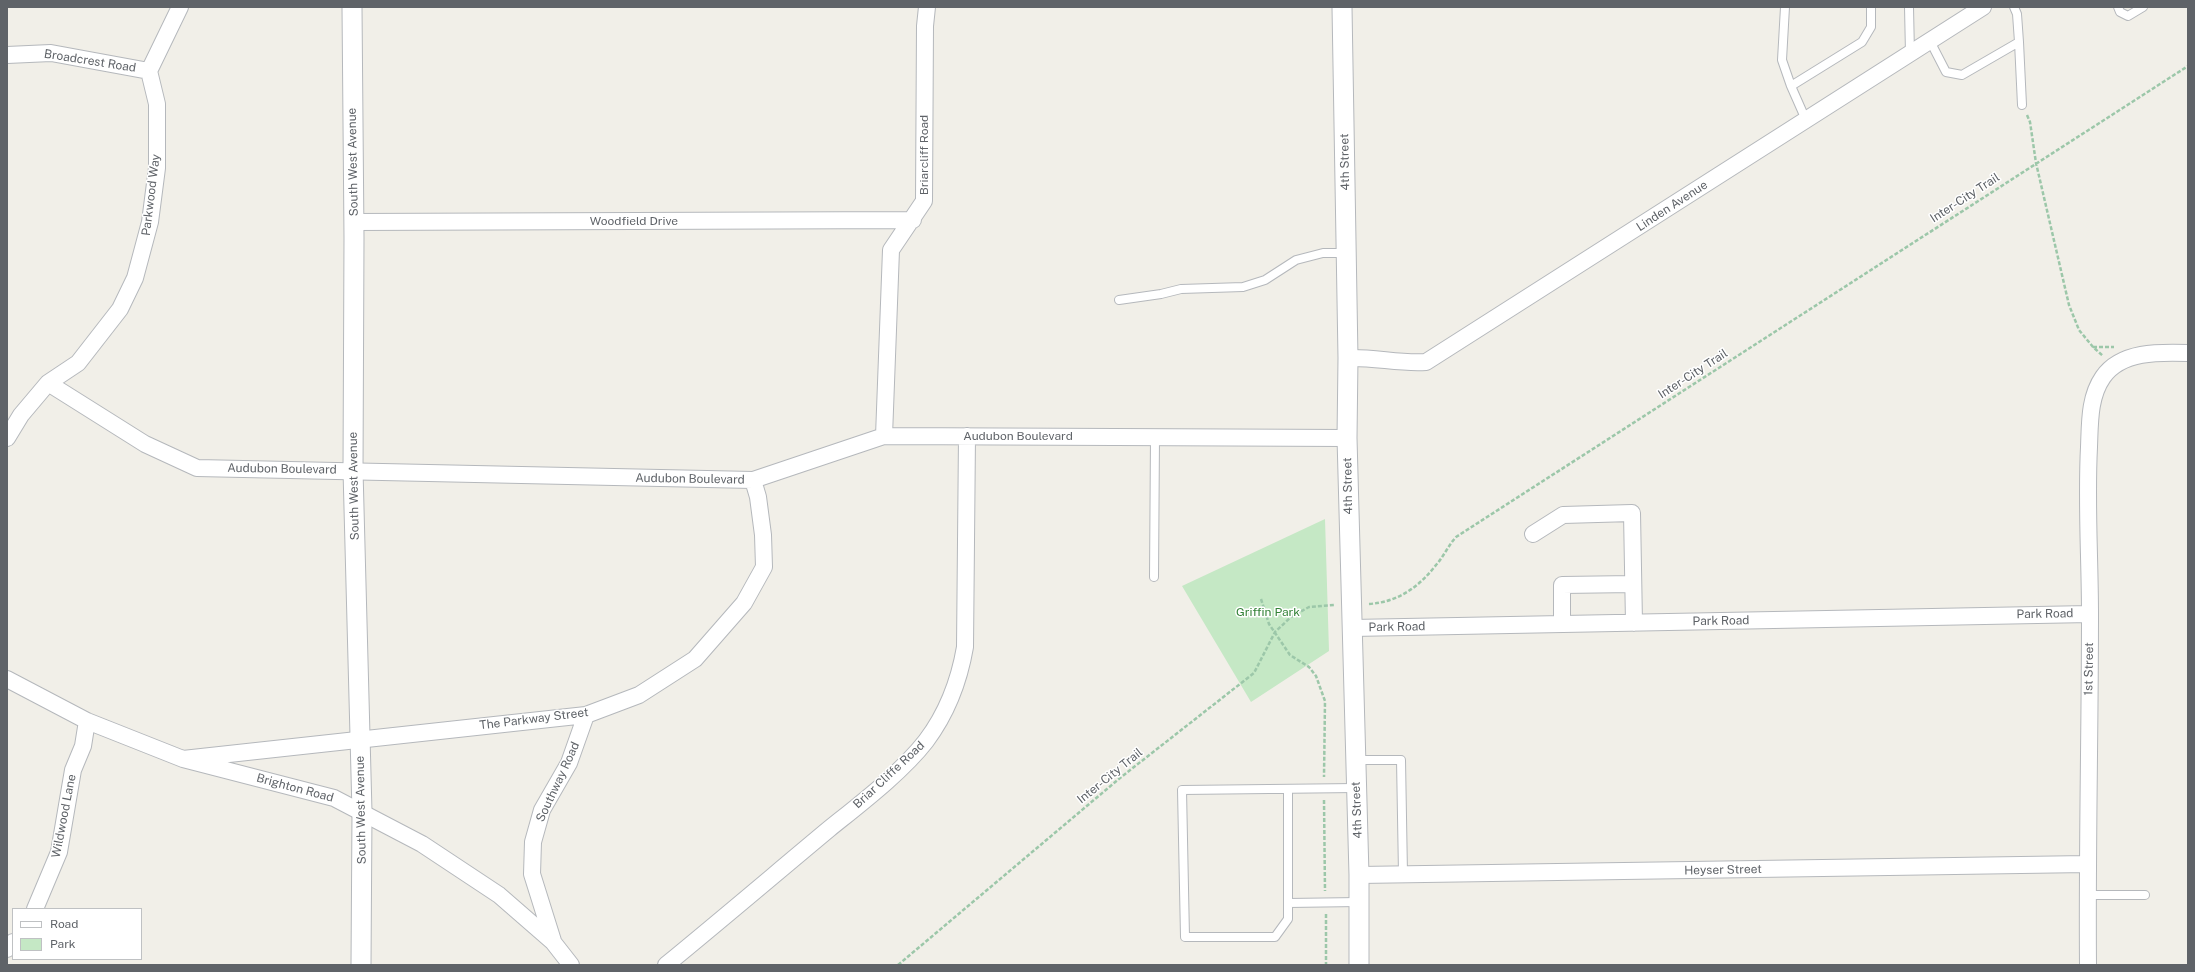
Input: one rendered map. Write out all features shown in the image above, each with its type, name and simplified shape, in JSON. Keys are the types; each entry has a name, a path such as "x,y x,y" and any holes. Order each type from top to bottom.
{"street":[{"path":"150,71 180,7"},
{"name":"South West Avenue","path":"352,7 354,222 353,470 362,812 361,965"},
{"name":"Briarcliff Road","path":"884,436 891,250 903,230 914,220 924,201 925,26 927,7"},
{"name":"4th Street","path":"1342,7 1348,358 1347,438 1359,875 1359,965"},
{"name":"Linden Avenue","path":"1348,358 1368,358 1410,363 1426,362 1983,7"},
{"name":"Broadcrest Road","path":"7,55 51,53 150,71"},
{"name":"Parkwood Way","path":"7,438 21,416 48,383 78,363 120,309 135,278 150,222 157,168 157,104 150,71"},
{"name":"Woodfield Drive","path":"354,222 914,220"},
{"path":"2108,371 2135,356 2155,352 2188,353"},
{"name":"1st Street","path":"2088,965 2087,864 2090,614 2086,497 2091,411 2095,392 2108,371"},
{"name":"Audubon Boulevard","path":"48,383 145,444 197,468 353,470 753,480 884,436 1347,438"},
{"name":"Briar Cliffe Road","path":"666,965 883,784 925,742 949,703 961,670 965,647 967,436"},
{"name":"The Parkway Street","path":"183,759 586,715 639,695 696,659 744,603 764,567 763,535 758,497 753,480"},
{"path":"1533,534 1564,515 1632,513 1634,622"},
{"path":"1562,624 1562,585 1633,584"},
{"name":"Park Road","path":"1352,628 2090,614"},
{"name":"Brighton Road","path":"7,679 87,721 183,759 334,798 362,812 422,844 499,895 553,942 571,965"},
{"name":"Southway Road","path":"553,942 532,874 533,842 542,810 569,763 586,715"},
{"name":"Wildwood Lane","path":"35,908 59,852 73,770 83,746 87,721"},
{"name":"Heyser Street","path":"1359,875 2087,864"}],"lane":[{"path":"1785,7 1782,60 1791,86 1806,120"},
{"path":"1791,86 1862,42 1871,28 1871,7"},
{"path":"1909,7 1910,54"},
{"path":"2014,7 2017,14 2022,105"},
{"path":"2118,7 2120,12 2128,16 2143,7"},
{"path":"1930,40 1946,72 1962,74 2019,42"},
{"path":"1119,300 1161,294 1181,289 1243,287 1265,280 1296,260 1323,253 1346,253"},
{"path":"1154,576 1155,437"},
{"path":"1356,760 1401,760 1403,874"},
{"path":"1288,789 1288,919 1275,937 1185,937 1182,790 1356,788"},
{"path":"2087,895 2145,895"},
{"path":"1288,903 1359,902"}],"path":[{"name":"Inter-City Trail","path":"1369,604 1386,603 1399,598 1412,590 1436,565 1456,537 2188,66"},
{"path":"2022,105 2030,122 2036,163 2069,305 2079,330 2108,371"},
{"name":"Inter-City Trail","path":"898,965 1120,778 1254,673 1276,632 1291,617 1310,607 1327,605"}],"green space":[{"name":"Griffin Park","path":"1325,519 1329,651 1251,702 1182,586"}]}
